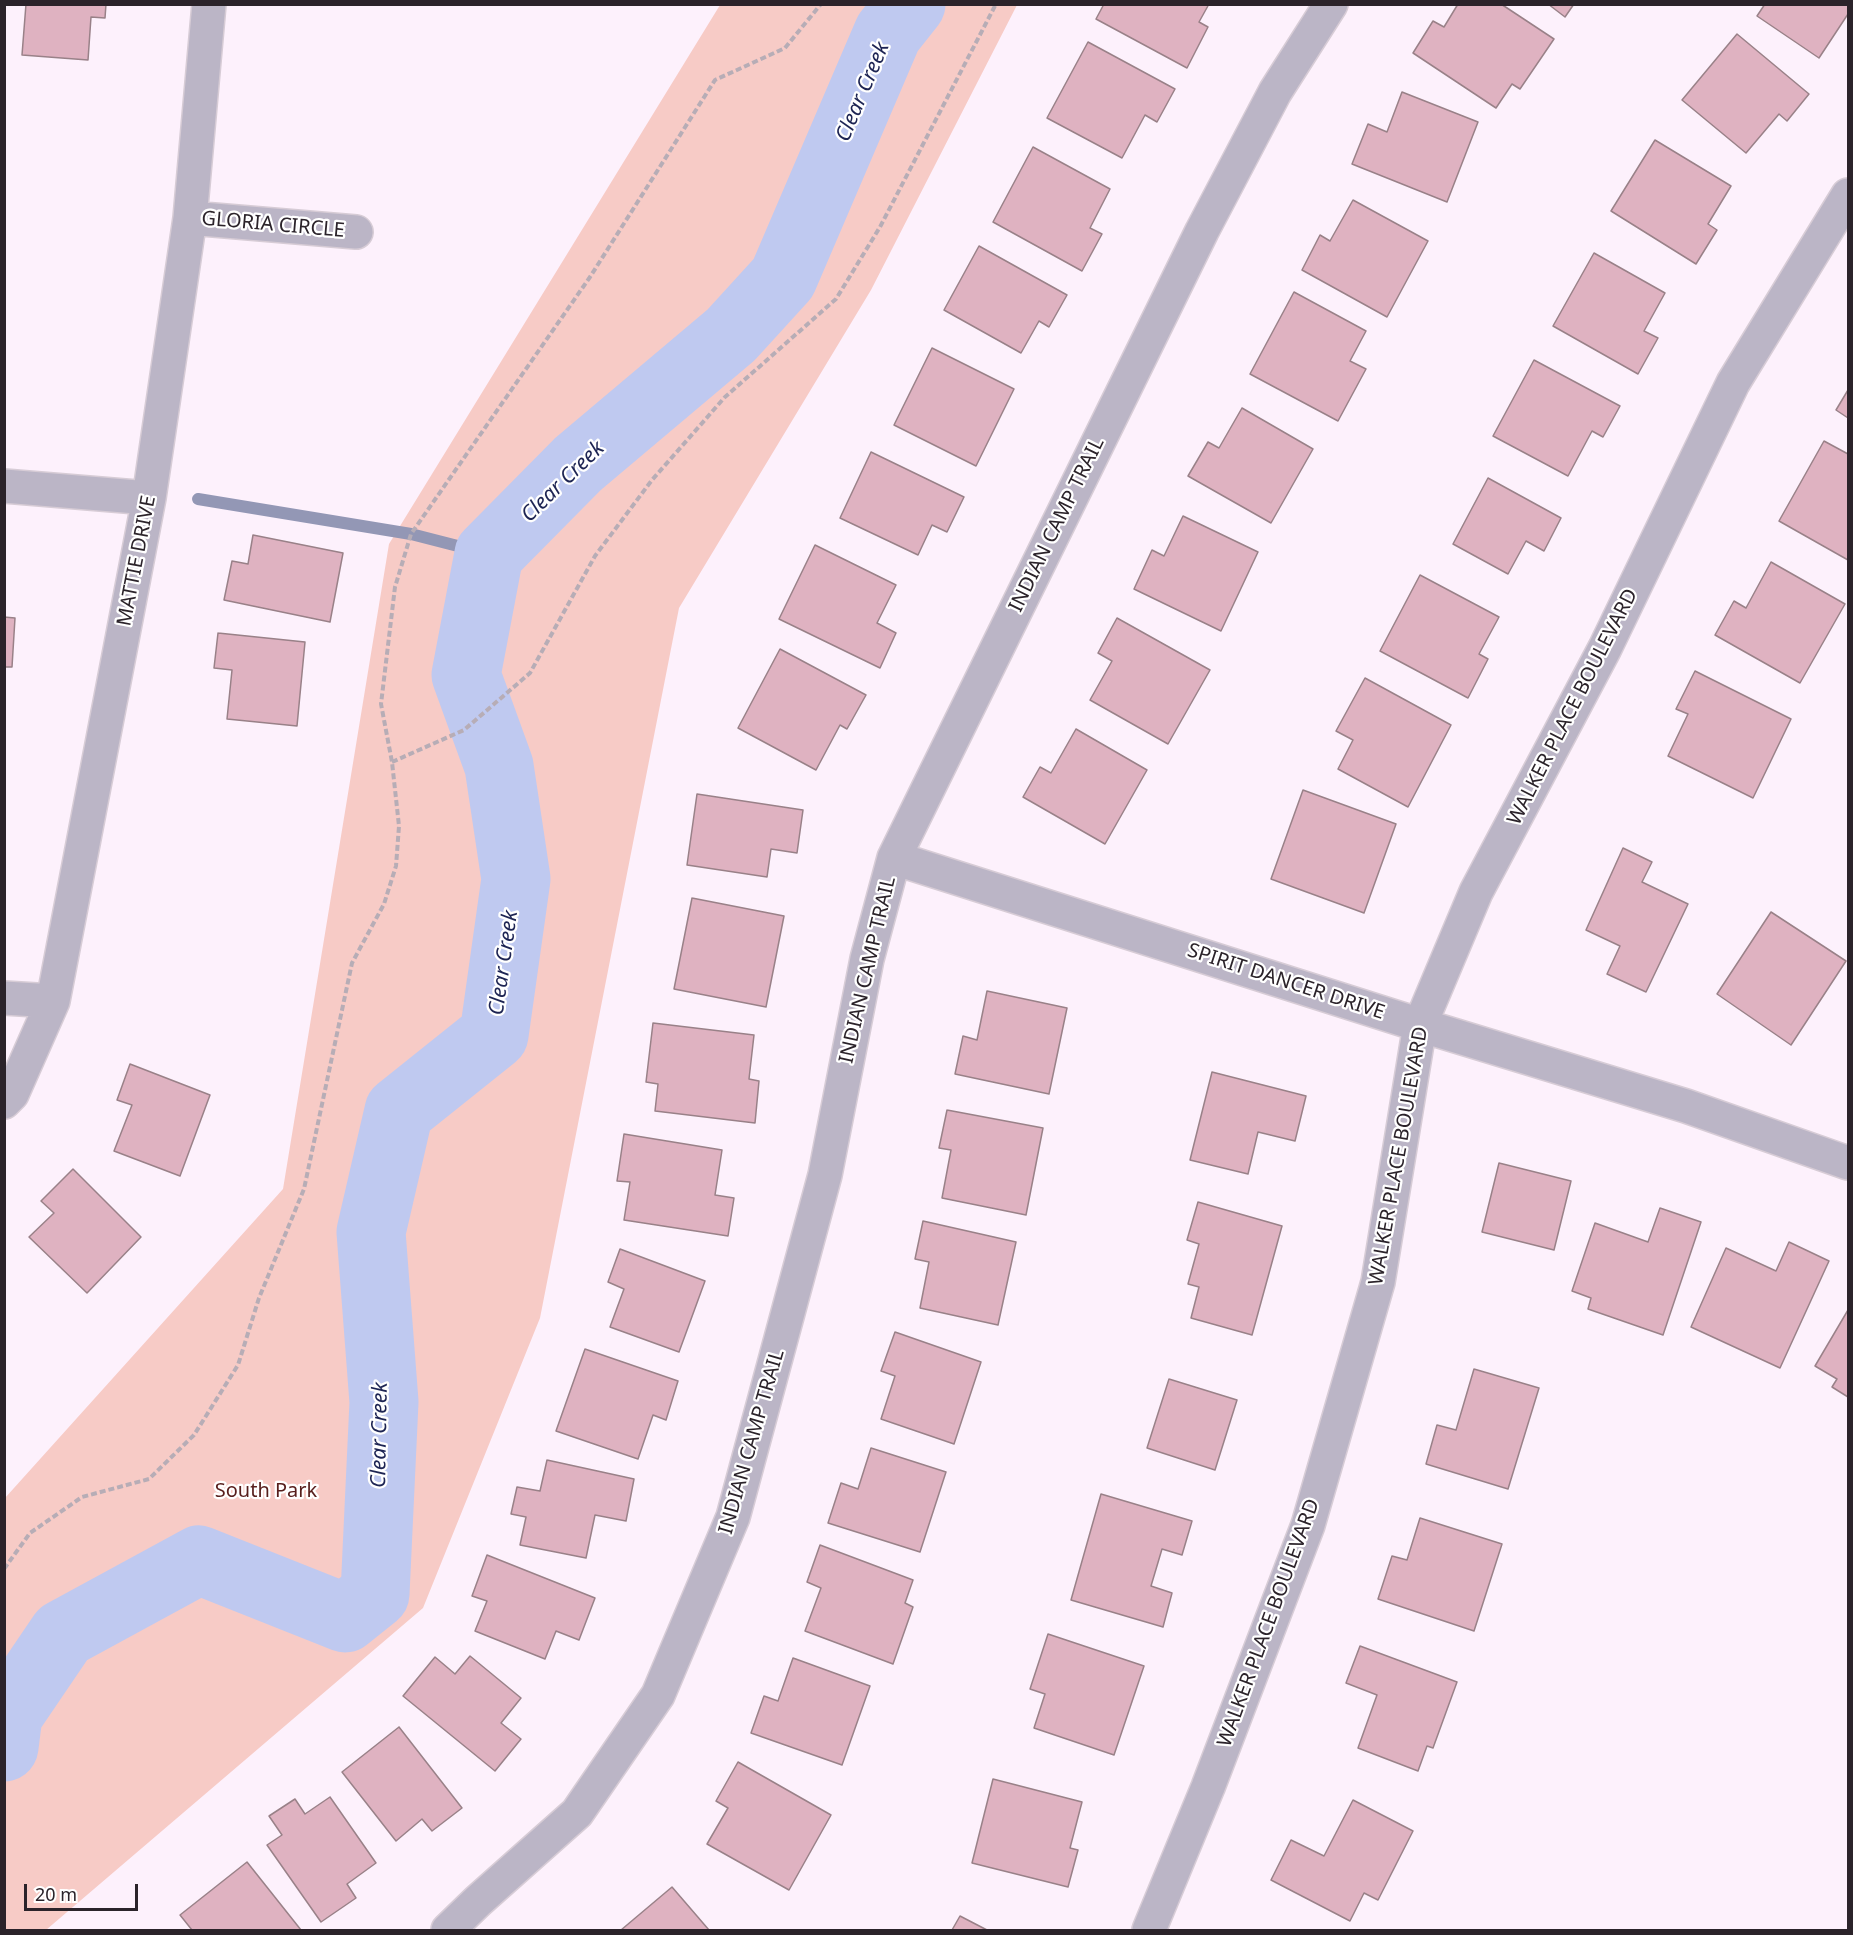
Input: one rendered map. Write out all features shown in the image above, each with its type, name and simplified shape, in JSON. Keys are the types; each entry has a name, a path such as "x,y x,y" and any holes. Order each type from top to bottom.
{"street":[{"name":"MATTIE DRIVE","path":"4,1102 12,1094 53,1001 149,498 190,218 208,4"},
{"name":"INDIAN CAMP TRAIL","path":"448,1930 578,1813 658,1695 734,1517 825,1175 867,959 894,858 1203,231 1275,92 1331,4"},
{"name":"WALKER PLACE BOULEVARD","path":"1149,1930 1208,1787 1308,1525 1378,1282 1420,1025 1476,892 1605,648 1733,383 1848,195"},
{"name":"GLORIA CIRCLE","path":"190,218 356,232"},
{"path":"4,486 149,498"},
{"name":"SPIRIT DANCER DRIVE","path":"894,858 1420,1025 1686,1106 1848,1162"},
{"path":"4,998 53,1001"}],"path":[{"path":"4,1569 30,1533 82,1497 149,1479 194,1435 238,1365 259,1298 304,1189 352,963 384,904 396,866 399,826 392,762 381,704 395,587 411,534 590,277 715,80 785,48 821,4"},
{"path":"392,762 464,730 530,673 595,556 652,480 725,397 836,299 880,226 996,4"}],"green space":[{"name":"South Park","path":"720,5 1017,5 871,290 679,608 540,1318 423,1608 46,1930 5,1930 5,1498 283,1189 389,544"}],"building":[{"path":"26,4 106,4 105,18 91,17 88,60 22,55"},
{"path":"1104,4 1209,4 1199,22 1208,27 1187,68 1096,19"},
{"path":"1458,4 1501,4 1554,39 1520,89 1512,84 1496,108 1413,53 1433,21 1444,27"},
{"path":"1548,4 1574,4 1565,17"},
{"path":"1765,4 1848,4 1848,14 1819,58 1757,16"},
{"path":"1737,34 1809,94 1787,121 1779,114 1746,153 1682,100"},
{"path":"1088,42 1175,89 1157,122 1145,115 1122,158 1047,118"},
{"path":"1402,92 1478,122 1447,202 1352,164 1368,124 1387,132"},
{"path":"1655,140 1731,186 1708,224 1717,230 1696,264 1611,211"},
{"path":"1033,147 1110,189 1090,228 1102,234 1082,271 993,222"},
{"path":"1353,200 1428,241 1387,317 1302,270 1320,235 1330,241"},
{"path":"979,246 1067,295 1049,327 1039,321 1021,353 944,310"},
{"path":"1594,253 1665,293 1644,331 1658,338 1638,374 1553,326"},
{"path":"1294,292 1366,331 1350,361 1366,369 1338,421 1250,374"},
{"path":"932,348 1014,389 976,466 894,425"},
{"path":"1534,360 1620,406 1603,437 1592,431 1568,476 1493,436"},
{"path":"1848,390 1848,418 1836,410"},
{"path":"1242,408 1313,449 1271,523 1188,476 1208,442 1219,448"},
{"path":"1824,441 1848,454 1848,560 1779,521"},
{"path":"871,452 964,497 947,532 932,525 918,555 840,518"},
{"path":"1488,478 1561,518 1544,551 1526,541 1508,574 1453,544"},
{"path":"1183,516 1258,552 1221,631 1134,589 1152,550 1164,556"},
{"path":"253,535 343,553 330,622 224,600 232,561 248,564"},
{"path":"815,545 896,585 877,623 896,633 880,668 779,619"},
{"path":"1771,562 1845,604 1800,683 1715,635 1734,601 1746,608"},
{"path":"1420,575 1499,617 1479,654 1488,659 1468,698 1380,651"},
{"path":"4,617 15,618 12,667 4,667"},
{"path":"1117,618 1210,670 1168,744 1090,700 1112,661 1098,653"},
{"path":"218,633 305,642 297,726 227,719 232,670 214,668"},
{"path":"780,649 866,695 847,729 840,725 816,770 738,728"},
{"path":"1695,671 1791,719 1753,798 1668,756 1688,714 1676,709"},
{"path":"1365,678 1451,725 1408,807 1338,769 1353,740 1336,731"},
{"path":"1076,729 1147,770 1105,844 1023,797 1040,767 1051,773"},
{"path":"1303,790 1396,824 1364,913 1271,879"},
{"path":"697,794 803,810 797,853 771,849 767,877 687,865"},
{"path":"1623,848 1652,862 1642,882 1688,904 1646,992 1607,974 1620,946 1586,930"},
{"path":"692,898 784,916 766,1007 674,989"},
{"path":"1771,912 1846,961 1791,1045 1717,994"},
{"path":"987,991 1067,1008 1049,1094 955,1074 963,1036 977,1040"},
{"path":"653,1023 754,1035 749,1079 759,1081 755,1123 655,1111 658,1084 646,1082"},
{"path":"130,1064 210,1095 180,1176 114,1151 132,1105 117,1100"},
{"path":"1212,1072 1306,1096 1295,1141 1258,1132 1248,1174 1190,1160"},
{"path":"947,1110 1043,1128 1026,1215 942,1198 951,1150 939,1148"},
{"path":"624,1134 722,1150 715,1195 734,1198 728,1236 624,1220 630,1182 617,1181"},
{"path":"1499,1163 1571,1181 1554,1250 1482,1232"},
{"path":"73,1169 141,1237 87,1293 29,1237 54,1213 41,1201"},
{"path":"1198,1202 1282,1226 1252,1335 1191,1318 1199,1287 1188,1284 1199,1244 1187,1240"},
{"path":"1660,1208 1701,1222 1663,1335 1588,1309 1591,1298 1572,1291 1595,1223 1648,1242"},
{"path":"923,1221 1016,1242 998,1325 920,1308 929,1262 915,1259"},
{"path":"1789,1242 1829,1261 1780,1368 1691,1327 1726,1248 1776,1271"},
{"path":"620,1249 705,1281 679,1352 610,1327 624,1289 608,1282"},
{"path":"1848,1310 1848,1397 1832,1387 1837,1379 1815,1366"},
{"path":"895,1332 981,1362 954,1444 881,1419 895,1376 881,1371"},
{"path":"585,1349 678,1381 666,1420 653,1415 638,1459 556,1431"},
{"path":"1474,1369 1539,1388 1508,1489 1426,1464 1437,1425 1456,1430"},
{"path":"1169,1379 1237,1400 1215,1470 1147,1448"},
{"path":"871,1448 946,1472 920,1552 828,1523 841,1483 858,1489"},
{"path":"547,1460 634,1479 626,1521 595,1515 586,1558 520,1545 526,1517 511,1514 517,1487 540,1491"},
{"path":"1101,1494 1192,1521 1182,1555 1162,1549 1151,1586 1172,1593 1163,1627 1071,1600"},
{"path":"1420,1518 1502,1544 1474,1631 1378,1599 1392,1556 1407,1560"},
{"path":"820,1545 913,1580 905,1603 913,1607 893,1664 805,1631 821,1588 807,1582"},
{"path":"487,1555 595,1598 579,1640 556,1631 545,1659 475,1631 487,1601 472,1596"},
{"path":"1048,1634 1144,1666 1114,1755 1034,1728 1045,1694 1030,1689"},
{"path":"1360,1646 1457,1682 1433,1748 1427,1746 1418,1771 1358,1748 1377,1695 1346,1683"},
{"path":"470,1656 521,1698 501,1723 521,1739 495,1771 403,1696 435,1657 455,1674"},
{"path":"793,1658 870,1686 842,1765 751,1733 764,1696 778,1701"},
{"path":"399,1727 462,1808 432,1831 422,1819 396,1841 342,1772"},
{"path":"738,1762 831,1815 789,1890 707,1844 728,1808 716,1801"},
{"path":"993,1779 1082,1802 1070,1848 1078,1850 1068,1887 972,1863"},
{"path":"330,1797 376,1863 347,1884 356,1898 321,1922 267,1845 282,1835 269,1816 295,1799 305,1814"},
{"path":"1353,1800 1413,1831 1378,1900 1364,1893 1350,1921 1271,1880 1291,1840 1324,1856"},
{"path":"247,1862 301,1930 192,1930 180,1915"},
{"path":"672,1887 709,1930 621,1930"},
{"path":"960,1916 987,1930 952,1930"}],"waterway":[{"name":"Clear Creek","path":"4,1747 8,1715 63,1634 199,1560 345,1618 375,1594 384,1402 371,1232 399,1111 494,1035 516,879 499,766 466,675 489,554 578,464 731,335 783,278 888,33 911,4"},
{"path":"198,499 411,534 489,554"}]}
